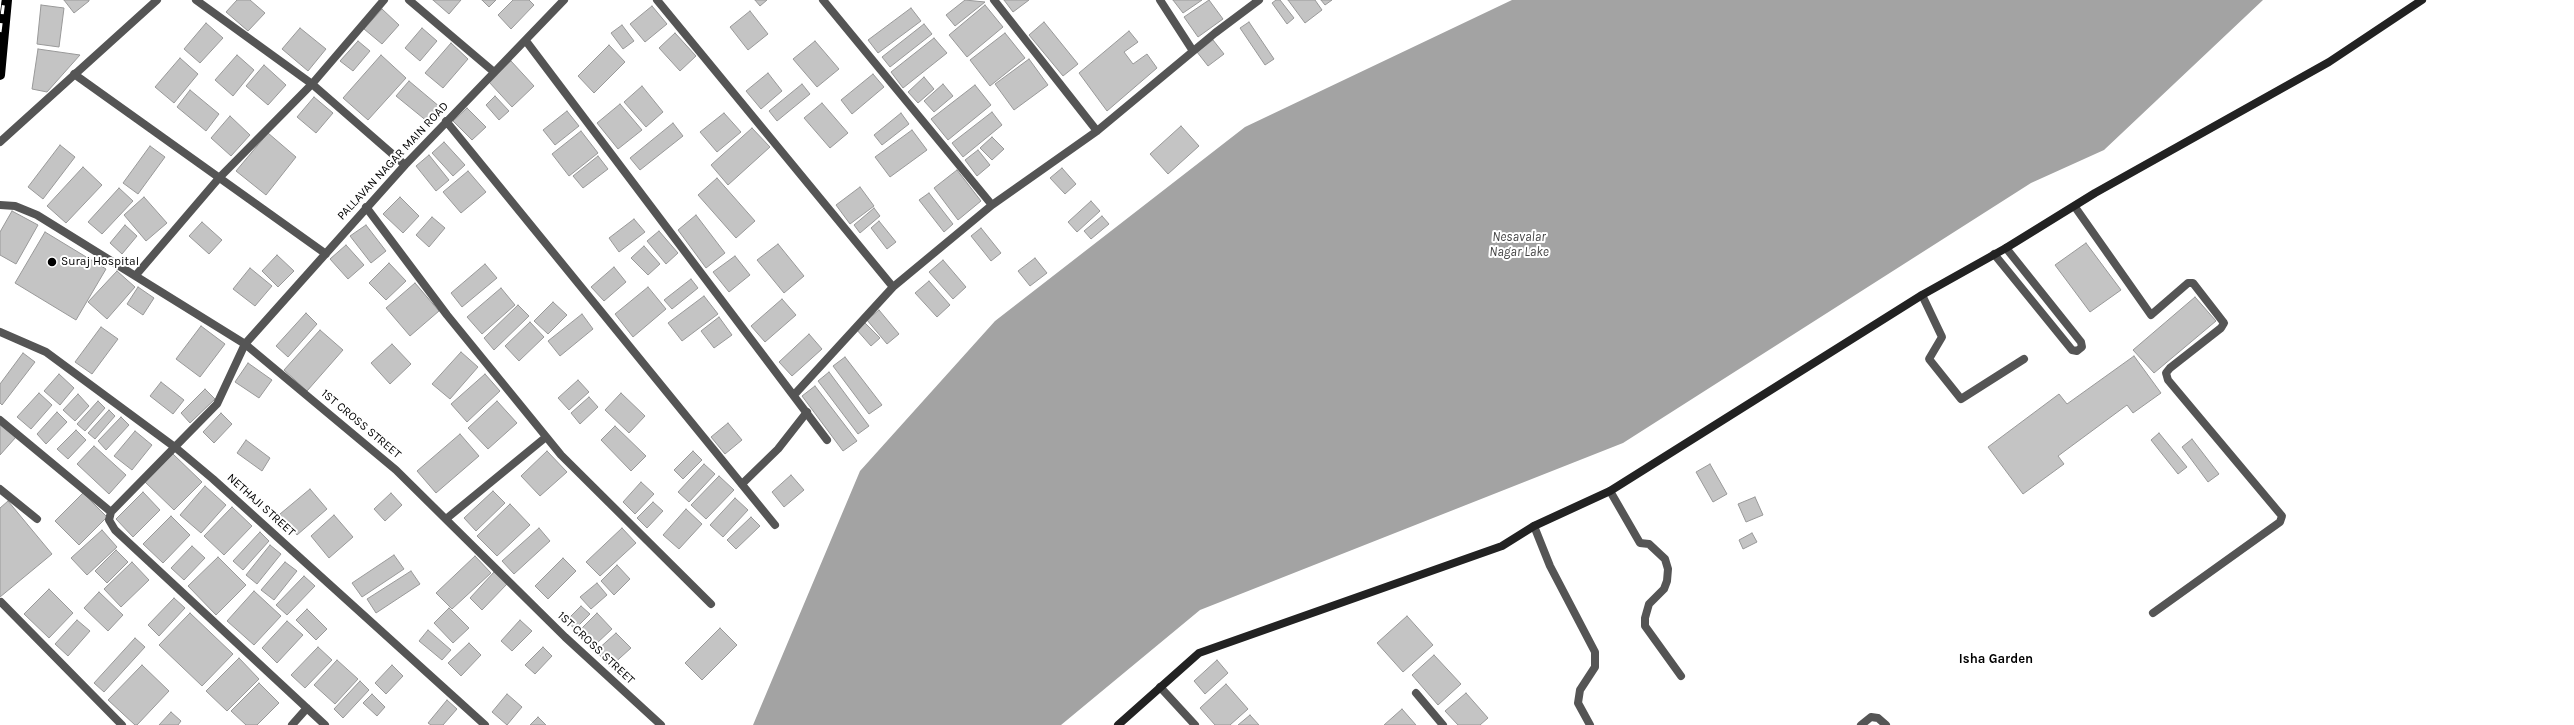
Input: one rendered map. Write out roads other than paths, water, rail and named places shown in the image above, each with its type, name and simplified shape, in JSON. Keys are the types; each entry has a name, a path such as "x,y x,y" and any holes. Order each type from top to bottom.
{"main road":[{"path":"0,69 7,0"}],"street":[{"path":"0,142 157,0"},
{"path":"196,0 312,84 405,165"},
{"path":"136,275 219,178 312,84 384,0"},
{"path":"409,0 494,72"},
{"name":"PALLAVAN NAGAR MAIN ROAD","path":"111,512 176,448 216,404 245,344 366,207 446,121 526,41 564,0"},
{"path":"657,0 892,287"},
{"path":"823,0 992,206"},
{"path":"994,0 1098,131"},
{"path":"1160,0 1193,51"},
{"path":"794,395 892,287 992,206 1098,131 1193,51 1259,0"},
{"path":"1118,725 1199,653 1502,546 1534,526 1610,490 1922,295 2006,248 2095,193 2329,62 2422,0"},
{"path":"526,41 807,412 826,440"},
{"path":"74,74 326,254"},
{"path":"446,121 775,524"},
{"name":"1ST CROSS STREET","path":"0,205 15,206 37,215 245,344 396,470 565,637 661,725"},
{"path":"366,207 447,315 546,437 561,454 711,604"},
{"path":"2074,207 2151,315 2188,283 2193,283 2224,323 2221,328 2170,368 2166,373 2168,380 2282,516 2280,522 2153,613"},
{"path":"1994,254 2072,350 2077,351 2082,347 2081,342 2006,248"},
{"path":"1922,295 1942,336 1929,359 1961,399 2024,359"},
{"name":"NETHAJI STREET","path":"0,332 46,352 176,448 213,479 485,725"},
{"path":"742,484 778,449 807,412"},
{"path":"0,420 111,512 109,520 115,530 325,725"},
{"path":"446,519 546,437"},
{"path":"0,489 37,519"},
{"path":"1610,490 1640,543 1649,544 1665,559 1668,569 1664,589 1649,604 1644,618 1645,626 1681,676"},
{"path":"1534,526 1550,566 1595,652 1595,667 1580,690 1578,703 1590,725"},
{"path":"1,602 122,725"},
{"path":"1160,687 1195,725"},
{"path":"1416,693 1443,725"},
{"path":"292,725 307,708"},
{"path":"1862,725 1872,717 1878,718 1886,725"}],"water":[{"name":"Nesavalar Nagar Lake","path":"1512,0 2263,0 2104,150 2031,183 1623,443 1200,610 1061,725 753,725 860,471 995,321 1245,127"}],"railway":[{"path":"0,32 4,0"}],"place":[{"name":"Suraj Hospital","path":"52,262"}],"district":[{"name":"Isha Garden","path":"1996,659"}]}
